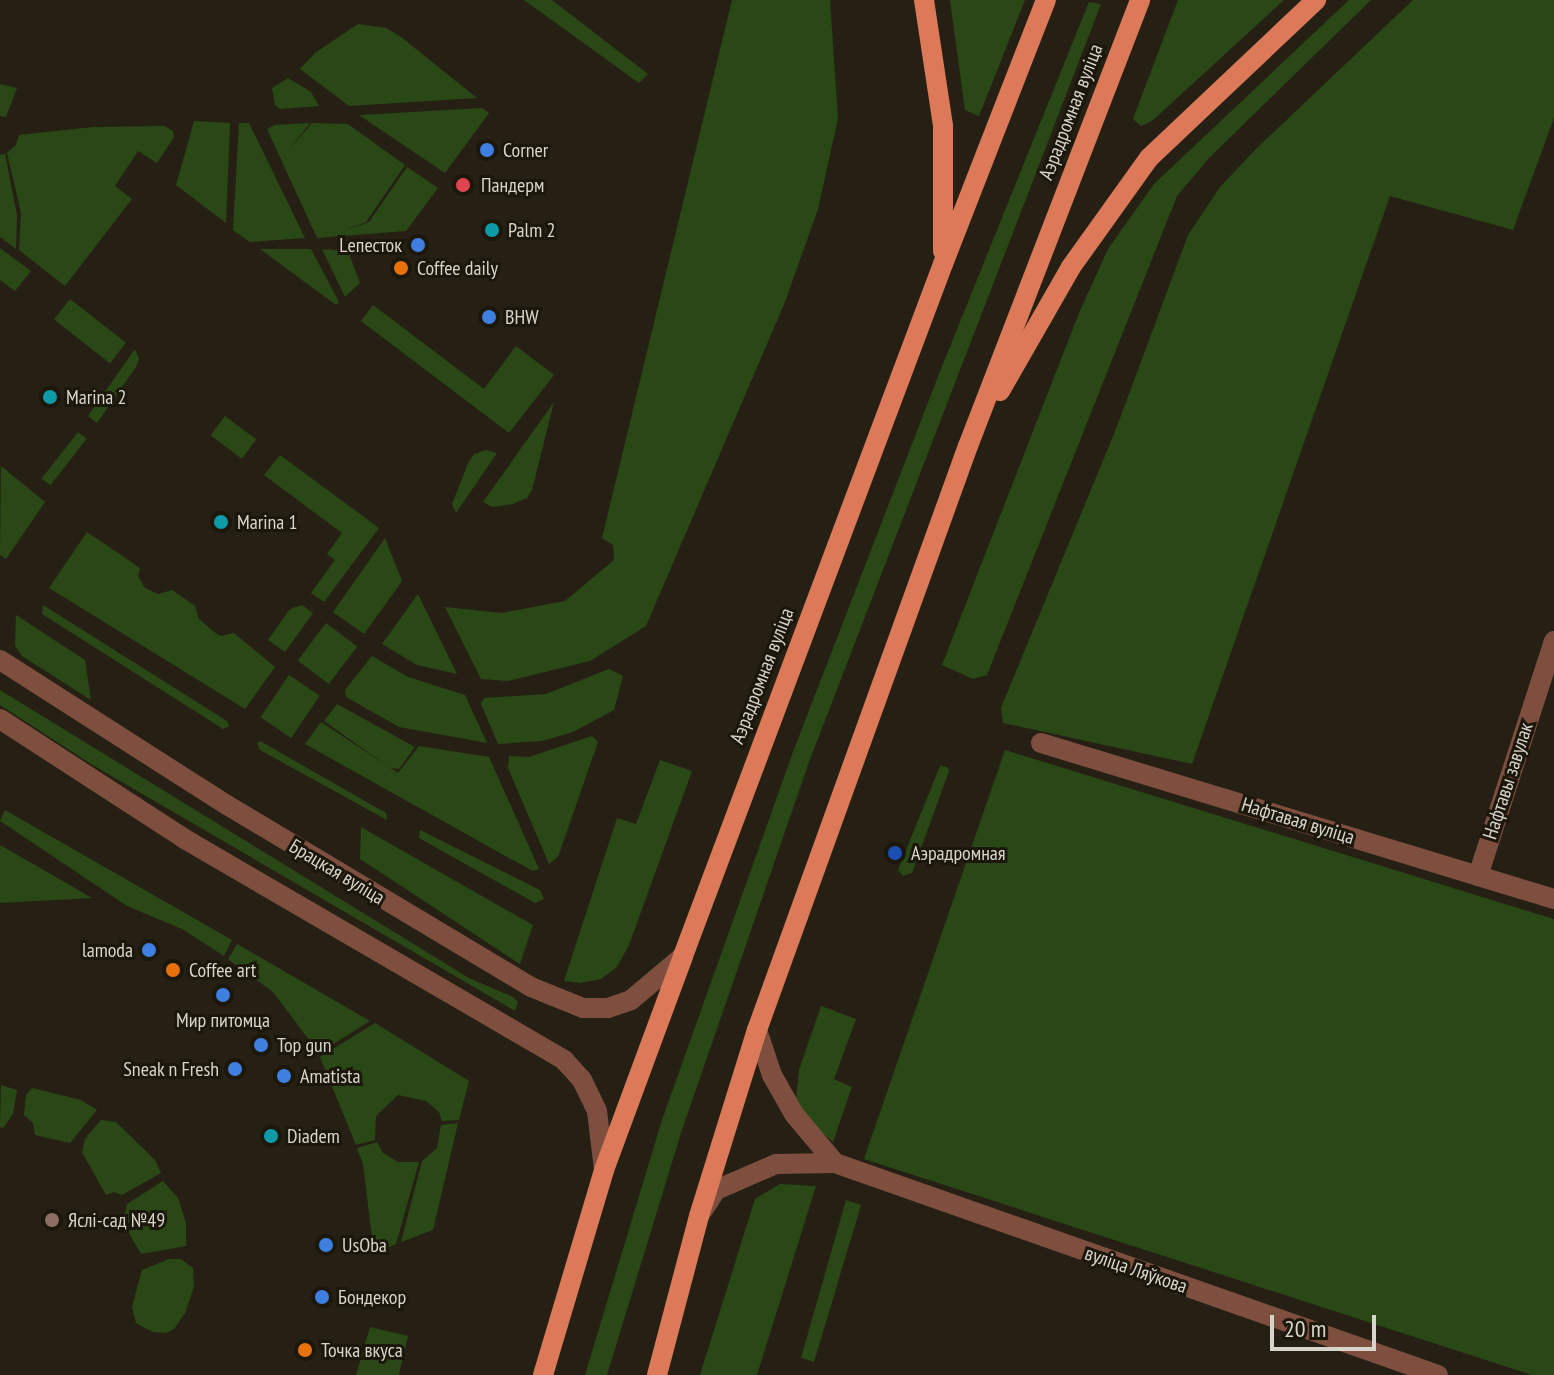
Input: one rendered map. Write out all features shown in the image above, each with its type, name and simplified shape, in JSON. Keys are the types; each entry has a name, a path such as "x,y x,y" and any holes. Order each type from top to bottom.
{"main road":[{"path":"924,0 943,126 943,264"},
{"name":"Аэрадромная вуліца","path":"543,1375 604,1170 943,264 1046,0"},
{"name":"Аэрадромная вуліца","path":"657,1375 699,1216 757,1030 968,446 1140,0"},
{"path":"968,446 1071,267 1149,158 1316,0"}],"street":[{"name":"Нафтавы завулак","path":"1478,876 1554,641"},
{"name":"Брацкая вуліца","path":"0,660 227,805 531,987 583,1008 608,1008 631,1000 683,956"},
{"path":"0,719 183,838 564,1060 582,1080 597,1111 604,1170"},
{"name":"Нафтавая вуліца","path":"1041,743 1554,899"},
{"path":"757,1030 772,1075 794,1114 835,1163"},
{"name":"вуліца Ляўкова","path":"699,1216 716,1190 744,1175 776,1164 835,1163 1438,1375"}],"green space":[{"path":"524,0 552,0 648,74 639,83"},
{"path":"732,0 830,0 838,118 818,209 785,302 646,626 590,661 508,681 481,679 445,607 502,613 565,601 614,560 613,545 602,538"},
{"path":"950,0 1025,0 979,116 965,110"},
{"path":"1178,0 1284,0 1152,121 1141,126 1133,119"},
{"path":"1349,0 1371,0 1209,158 1177,196 987,675 973,679 942,665 1079,313 1108,249 1154,184"},
{"path":"1413,0 1554,0 1554,118 1513,230 1390,196 1192,764 1003,723 1001,708 1116,429 1188,235 1220,187 1256,149"},
{"path":"1089,2 1101,4 809,762 681,1133 607,1375 585,1375 662,1120 793,752 939,374"},
{"path":"358,24 386,28 401,37 477,98 349,106 300,69 315,53"},
{"path":"288,78 311,92 319,106 280,109 275,105 272,88"},
{"path":"0,84 17,88 6,117 0,116"},
{"path":"482,108 489,113 445,173 359,115"},
{"path":"194,121 230,123 226,223 176,185"},
{"path":"239,123 249,123 305,238 250,242 233,230"},
{"path":"310,123 288,151 312,123 348,124 405,165 366,222 342,231 369,222 407,167 438,188 406,231 317,238 267,129 275,125"},
{"path":"164,126 173,131 174,137 157,163 138,151 115,186 132,199 65,286 19,250 21,213 7,153 16,145 19,135 93,127"},
{"path":"5,154 17,215 16,249 0,237 0,155"},
{"path":"0,248 31,271 15,291 0,280"},
{"path":"260,249 311,249 339,302 336,305"},
{"path":"322,249 348,251 360,283 345,297"},
{"path":"70,299 126,343 110,363 54,319"},
{"path":"373,305 484,389 516,346 554,375 509,433 361,321"},
{"path":"135,349 139,359 136,367 97,423 88,416"},
{"path":"554,402 532,490 527,498 492,507 483,502"},
{"path":"225,416 256,439 242,459 211,435"},
{"path":"78,432 87,439 50,485 42,478"},
{"path":"486,450 497,453 456,513 452,504 469,461 474,454"},
{"path":"280,455 379,528 324,602 311,593 335,560 327,554 342,533 264,475"},
{"path":"1,466 45,502 6,559 0,555"},
{"path":"87,532 140,568 138,576 145,588 158,594 172,590 195,606 199,619 214,632 221,636 234,633 275,667 245,709 49,588"},
{"path":"385,538 402,581 364,634 333,612"},
{"path":"418,594 457,674 417,665 382,644"},
{"path":"43,605 227,721 229,726 223,729 42,614"},
{"path":"302,605 313,613 285,652 268,640 290,609"},
{"path":"16,615 85,660 91,700 22,656 15,646"},
{"path":"326,623 357,646 329,684 298,661"},
{"path":"372,656 408,677 465,695 487,743 399,727 346,697 345,690"},
{"path":"609,669 623,676 614,710 573,732 542,741 498,744 481,704 484,698 546,694"},
{"path":"289,675 320,696 291,738 260,717"},
{"path":"0,690 469,978 513,997 518,1002 515,1011 91,764 0,705"},
{"path":"337,704 415,747 399,769 390,768 324,721"},
{"path":"321,722 398,773 419,746 489,757 539,869 533,871 305,744"},
{"path":"592,736 598,742 558,857 549,864 508,768 509,756 529,757"},
{"path":"260,741 386,813 387,820 260,750 257,743"},
{"path":"1005,750 1554,919 1554,1375 1532,1375 864,1159"},
{"path":"660,760 692,771 629,945 617,967 601,979 580,983 564,981 617,818 636,824"},
{"path":"940,766 947,767 949,771 912,873 903,876 898,870"},
{"path":"5,810 232,940 224,956 182,929 127,906 0,821"},
{"path":"361,827 533,925 520,964 360,859"},
{"path":"420,830 540,890 544,899 535,903 419,838"},
{"path":"2,846 92,898 0,903"},
{"path":"237,944 370,1021 319,1053 273,992 228,959"},
{"path":"821,1006 856,1019 834,1079 852,1087 833,1142 808,1121 796,1099 799,1070"},
{"path":"375,1023 469,1081 459,1120 442,1121 439,1112 426,1101 398,1095 376,1116 375,1140 356,1145 320,1057"},
{"path":"1,1085 17,1090 13,1114 3,1128 0,1127"},
{"path":"32,1088 81,1100 97,1110 70,1143 35,1135 33,1123 24,1115 26,1095"},
{"path":"101,1120 116,1122 155,1160 161,1173 122,1195 114,1192 106,1195 82,1152 85,1139"},
{"path":"458,1123 433,1230 401,1242 422,1161 437,1148 441,1125"},
{"path":"377,1142 383,1153 398,1162 419,1162 396,1244 374,1254 363,1164 357,1148"},
{"path":"163,1181 178,1198 186,1223 186,1246 141,1254 123,1223 127,1204"},
{"path":"780,1184 816,1186 757,1375 700,1375 755,1199"},
{"path":"846,1200 861,1205 814,1362 801,1358"},
{"path":"169,1259 181,1259 193,1268 194,1287 185,1313 174,1329 166,1333 153,1332 136,1323 132,1307 142,1270"},
{"path":"370,1327 408,1336 399,1375 356,1375"}],"place":[{"name":"Corner","path":"487,150"},
{"name":"Пандерм","path":"463,185"},
{"name":"Palm 2","path":"492,230"},
{"name":"Lепесток","path":"418,245"},
{"name":"Coffee daily","path":"401,268"},
{"name":"BHW","path":"489,317"},
{"name":"Marina 2","path":"50,397"},
{"name":"Marina 1","path":"221,522"},
{"name":"Аэрадромная","path":"895,853"},
{"name":"lamoda","path":"149,950"},
{"name":"Coffee art","path":"173,970"},
{"name":"Мир питомца","path":"223,995"},
{"name":"Top gun","path":"261,1045"},
{"name":"Sneak n Fresh","path":"235,1069"},
{"name":"Amatista","path":"284,1076"},
{"name":"Diadem","path":"271,1136"},
{"name":"Яслі-сад №49","path":"52,1220"},
{"name":"UsOba","path":"326,1245"},
{"name":"Бондекор","path":"322,1297"},
{"name":"Точка вкуса","path":"305,1350"}]}
